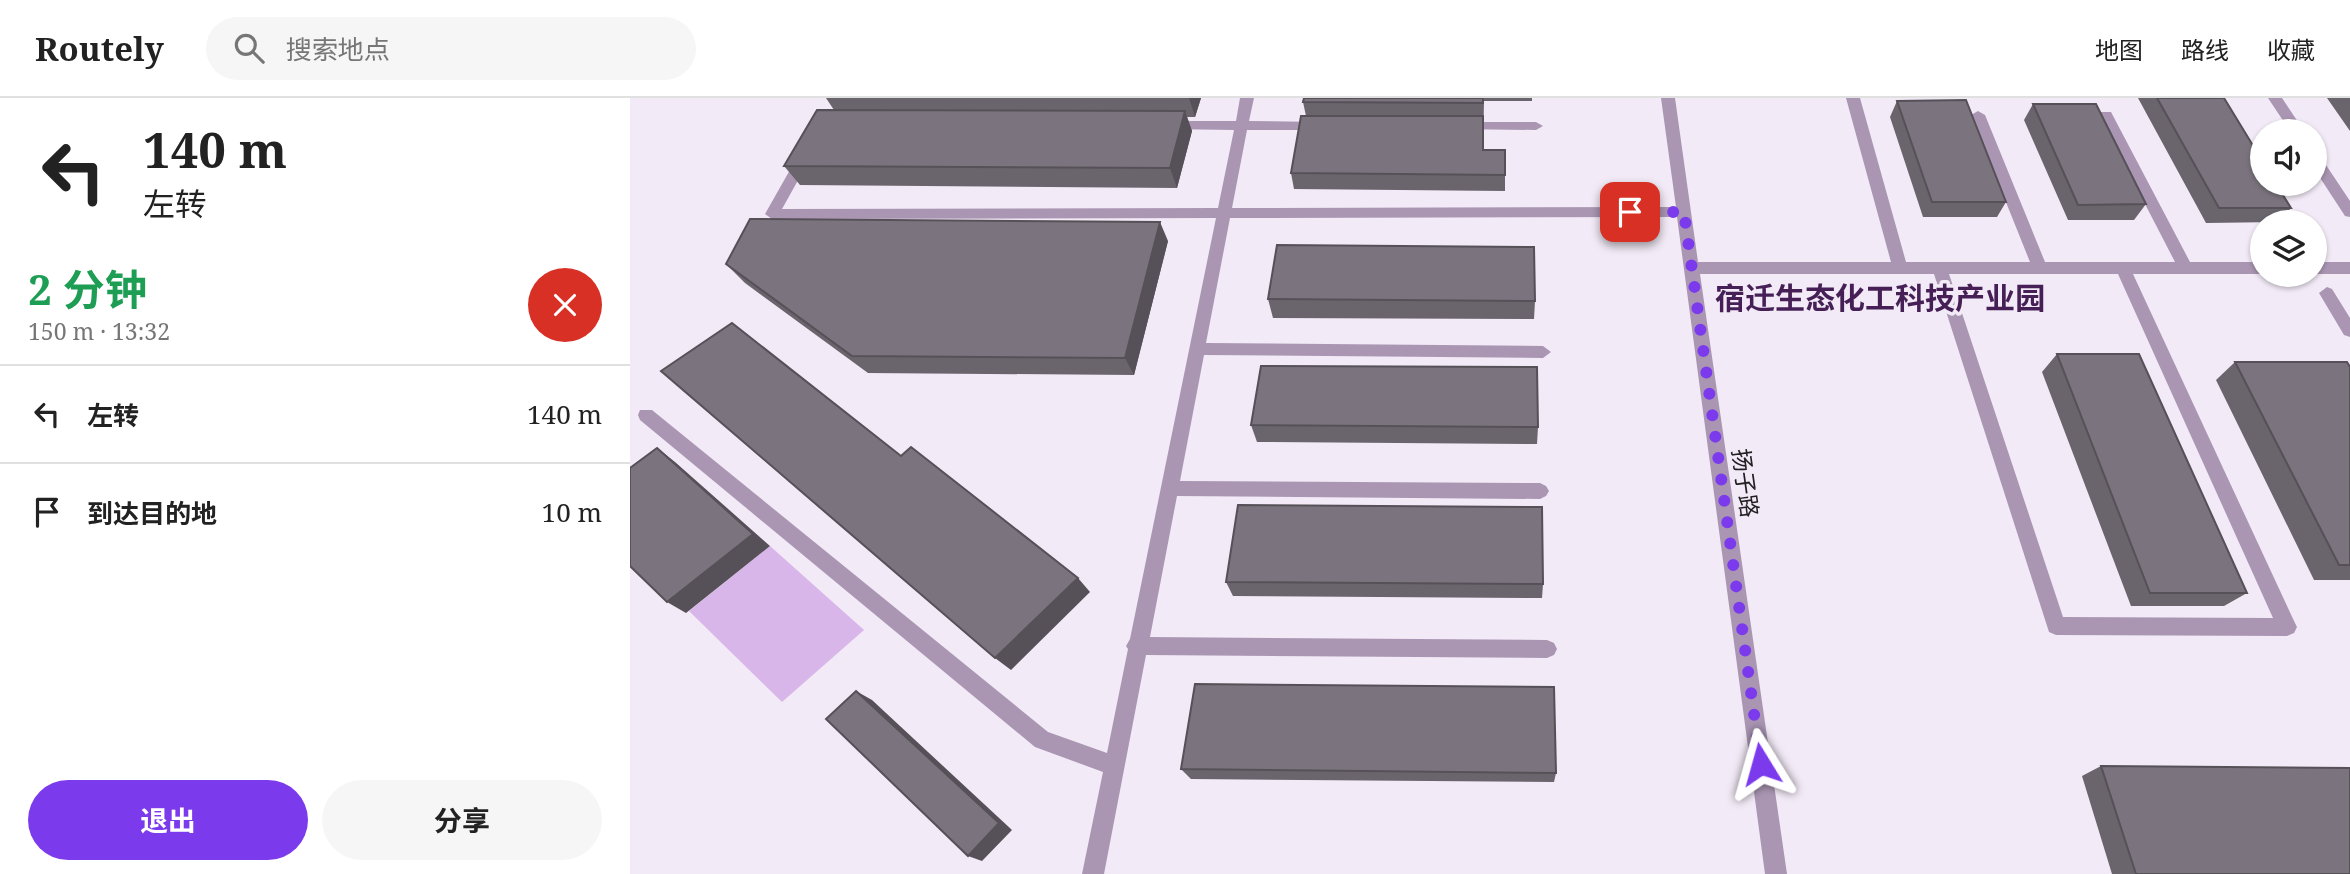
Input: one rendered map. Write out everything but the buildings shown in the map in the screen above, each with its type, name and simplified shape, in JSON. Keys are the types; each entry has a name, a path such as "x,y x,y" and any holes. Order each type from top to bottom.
{"street":[{"path":"1093,874 1136,646 1247,98"},
{"name":"扬子路","path":"1668,98 1776,874"},
{"path":"1853,98 1900,268"},
{"path":"2275,98 2289,119"},
{"path":"1978,115 2040,268"},
{"path":"2106,115 2185,268"},
{"path":"1144,125 1335,126"},
{"path":"1442,126 1536,126"},
{"path":"810,146 772,214 1684,212"},
{"path":"2327,177 2350,212"},
{"path":"1692,268 2250,268"},
{"path":"1940,268 2056,626 2287,627 2123,268"},
{"path":"2327,268 2350,268"},
{"path":"2327,293 2350,331"},
{"path":"1196,349 1543,352"},
{"path":"646,415 1042,740 1114,766"},
{"path":"1168,488 1540,491"},
{"path":"1136,646 1547,649"}],"shaded area":[{"path":"770,546 864,630 782,702 689,611"}],"district":[{"name":"宿迁生态化工科技产业园","path":"1880,297"}],"route":[{"path":"1630,212 1684,212 1761,764"}]}
